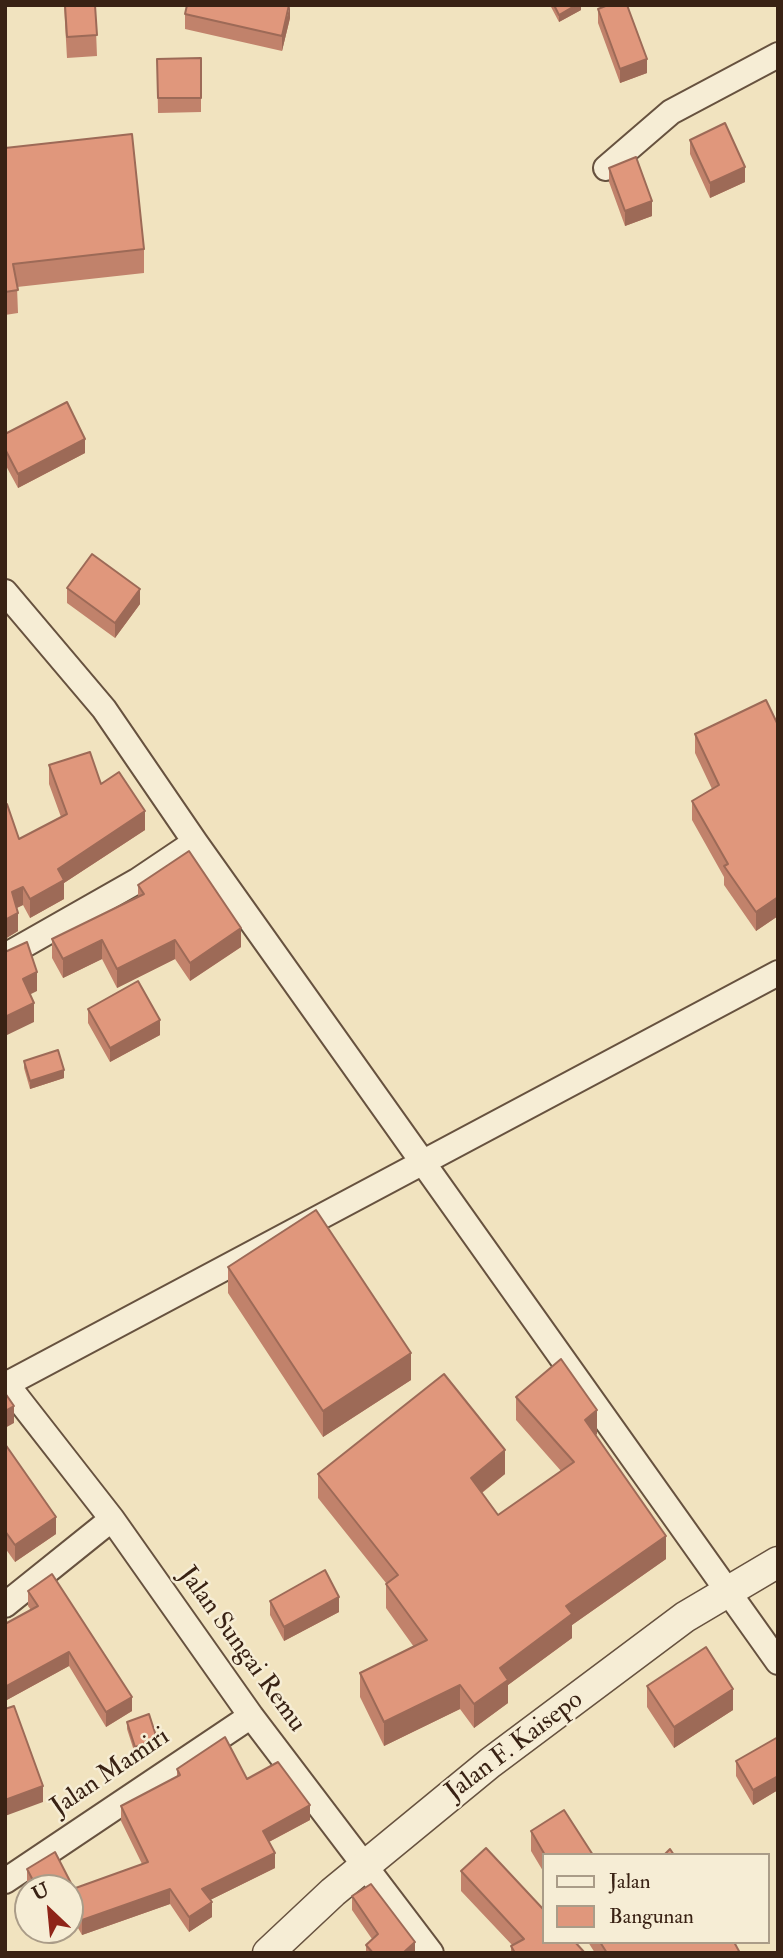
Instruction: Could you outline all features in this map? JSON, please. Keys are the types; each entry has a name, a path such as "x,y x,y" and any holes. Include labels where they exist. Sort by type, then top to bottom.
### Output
{"street":[{"path":"606,168 671,112 778,55"},
{"path":"5,592 104,709 195,842 778,1662"},
{"path":"5,956 137,881 195,842"},
{"path":"6,1383 778,973"},
{"name":"Jalan Sungai Remu","path":"6,1383 112,1519 251,1716 367,1865 431,1953"},
{"path":"5,1605 112,1519"},
{"name":"Jalan F. Kaisepo","path":"268,1953 333,1892 490,1763 685,1617 778,1562"},
{"name":"Jalan Mamiri","path":"5,1881 251,1716"}],"building":[{"path":"65,5 95,5 97,35 67,37"},
{"path":"187,5 289,5 282,36 185,14"},
{"path":"554,5 576,5 559,15"},
{"path":"608,5 627,5 647,59 620,69 598,9"},
{"path":"201,58 201,98 158,98 157,59"},
{"path":"725,123 745,167 710,183 690,140"},
{"path":"132,134 144,249 13,264 18,290 5,292 5,148"},
{"path":"636,157 652,201 625,211 609,168"},
{"path":"67,402 85,439 18,474 5,449 5,434"},
{"path":"92,554 140,589 115,623 67,588"},
{"path":"766,700 778,725 778,897 756,912 724,866 728,864 692,801 719,785 695,734"},
{"path":"90,752 101,784 119,772 145,811 58,869 64,880 30,899 23,887 12,892 18,913 5,920 5,804 19,839 67,814 49,765"},
{"path":"189,851 241,928 190,963 175,940 117,969 102,940 63,959 52,939 144,894 138,885"},
{"path":"27,942 37,972 23,979 34,1003 5,1017 5,952"},
{"path":"138,981 160,1020 110,1048 88,1009"},
{"path":"58,1050 64,1070 30,1081 24,1061"},
{"path":"316,1210 411,1353 323,1411 228,1267"},
{"path":"561,1359 597,1410 585,1420 666,1536 566,1606 572,1614 500,1668 508,1680 474,1704 460,1685 384,1722 360,1673 427,1640 386,1584 398,1575 318,1474 444,1374 505,1450 471,1478 498,1515 574,1462 516,1397"},
{"path":"5,1393 14,1406 5,1411"},
{"path":"5,1444 56,1517 15,1545 5,1531"},
{"path":"325,1570 339,1597 284,1627 270,1601"},
{"path":"52,1574 132,1697 106,1712 69,1652 5,1687 5,1624 38,1606 28,1591"},
{"path":"706,1647 733,1689 674,1727 647,1686"},
{"path":"14,1706 43,1786 5,1800 5,1709"},
{"path":"149,1714 157,1739 135,1747 127,1722"},
{"path":"225,1737 247,1779 278,1762 310,1805 263,1831 275,1853 202,1889 212,1902 189,1917 170,1889 84,1919 84,1885 148,1862 121,1806 180,1775 177,1769"},
{"path":"778,1737 778,1776 753,1790 736,1761"},
{"path":"564,1810 592,1853 544,1853 531,1831"},
{"path":"486,1848 542,1908 542,1944 577,1944 585,1953 515,1953 511,1946 524,1939 461,1871"},
{"path":"55,1852 66,1874 30,1874 27,1869"},
{"path":"371,1884 415,1942 403,1953 373,1953 366,1945 378,1934 352,1896"},
{"path":"601,1944 735,1944 740,1953 607,1953"}]}
